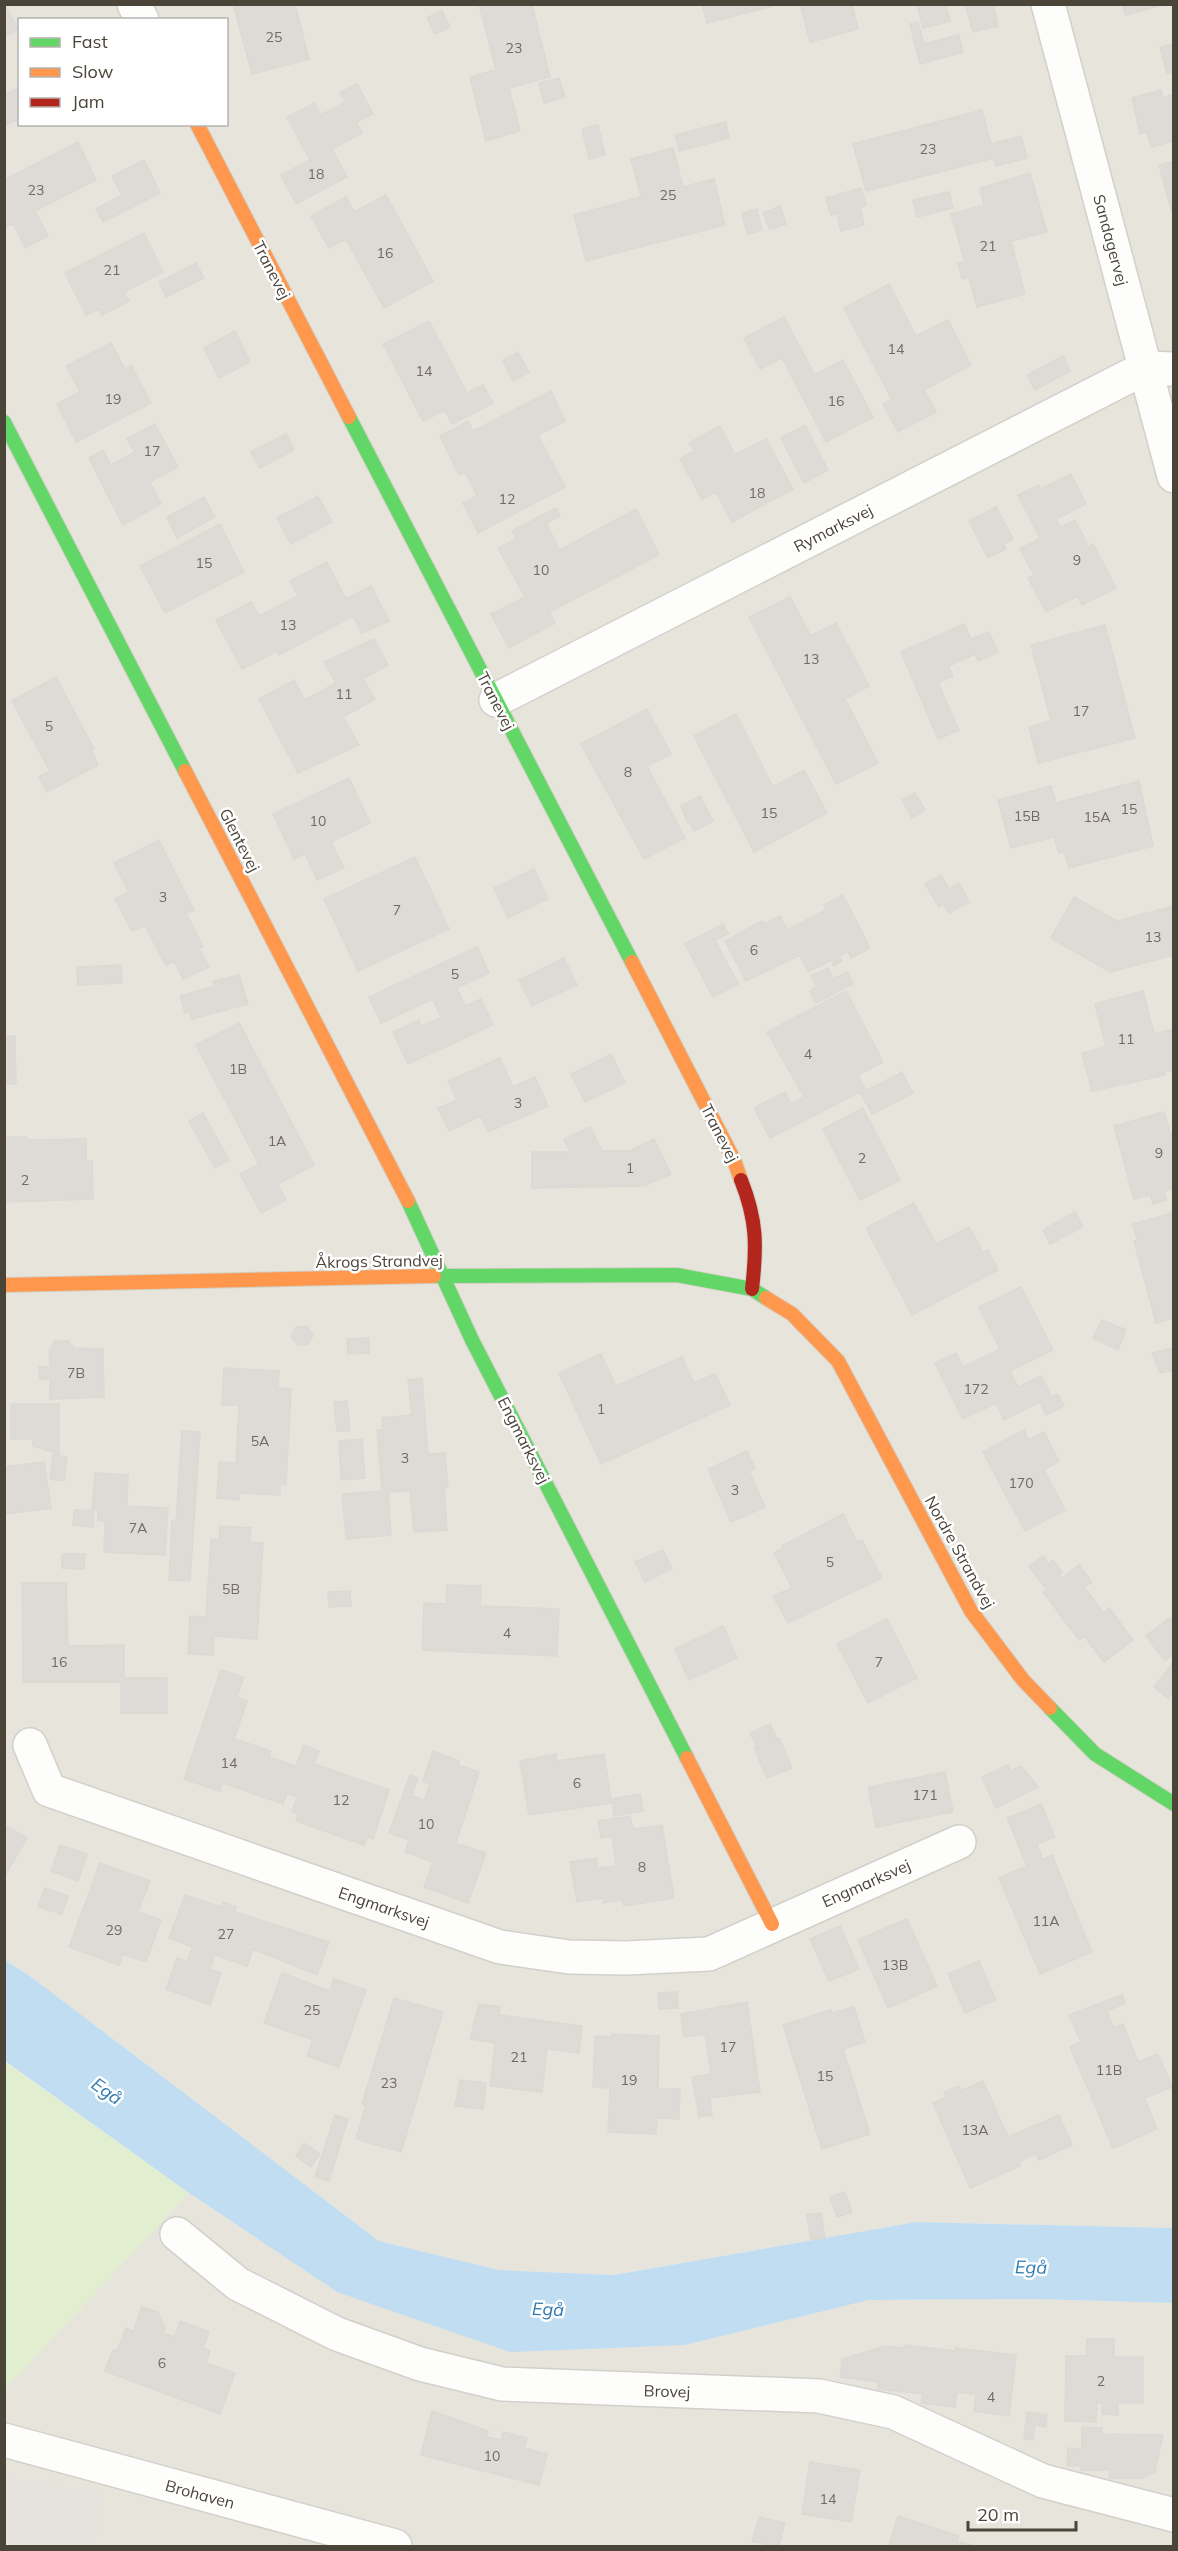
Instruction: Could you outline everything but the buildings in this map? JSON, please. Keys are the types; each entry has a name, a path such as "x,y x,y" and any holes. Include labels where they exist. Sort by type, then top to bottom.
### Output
{"street":[{"path":"134,4 141,18"},
{"name":"Sandagervej","path":"1048,4 1159,368 1173,476"},
{"name":"Tranevej","path":"198,126 734,1160 753,1210 757,1246 752,1289"},
{"name":"Rymarksvej","path":"496,700 1159,368"},
{"name":"Glentevej","path":"4,422 415,1214 441,1276"},
{"name":"Åkrogs Strandvej","path":"4,1285 441,1276 677,1275 752,1289"},
{"name":"Engmarksvej","path":"441,1276 772,1924"},
{"name":"Nordre Strandvej","path":"752,1289 792,1314 838,1361 971,1611 1023,1680 1095,1754 1173,1804"},
{"name":"Engmarksvej","path":"30,1745 49,1790 500,1947 568,1957 626,1958 709,1954 959,1842"},
{"name":"Brovej","path":"177,2234 238,2284 338,2334 420,2364 502,2384 819,2396 893,2412 1043,2481 1173,2515"},
{"name":"Brohaven","path":"4,2440 395,2547"}],"shaded area":[{"path":"4,5 1173,5 1173,2228 916,2222 614,2275 499,2270 379,2241 34,1979 5,1960"},
{"path":"189,2193 337,2292 685,2345 869,2300 1033,2299 1173,2303 1173,2546 5,2546 4,2389"},
{"path":"5,2477 104,2493 96,2546 5,2546"}],"green space":[{"path":"4,2061 189,2193 5,2389"}],"water":[{"name":"Egå","path":"5,1960 34,1979 379,2241 499,2270 614,2275 916,2222 1173,2228 1173,2303 1033,2299 869,2300 685,2345 510,2352 337,2292 189,2193 5,2061"}],"traffic: fast":[{"path":"349,417 632,962"},
{"path":"4,422 185,771"},
{"path":"408,1201 472,1340 687,1758"},
{"path":"434,1276 677,1275 752,1289 766,1298"},
{"path":"1050,1708 1095,1754 1174,1804"}],"traffic: slow":[{"path":"198,126 349,417"},
{"path":"185,771 408,1201"},
{"path":"632,962 734,1160 741,1180"},
{"path":"4,1285 434,1276"},
{"path":"766,1298 792,1314 838,1361 971,1611 1023,1680 1050,1708"},
{"path":"687,1758 772,1924"}],"traffic: jam":[{"path":"741,1180 753,1221 755,1259 752,1289"}]}
